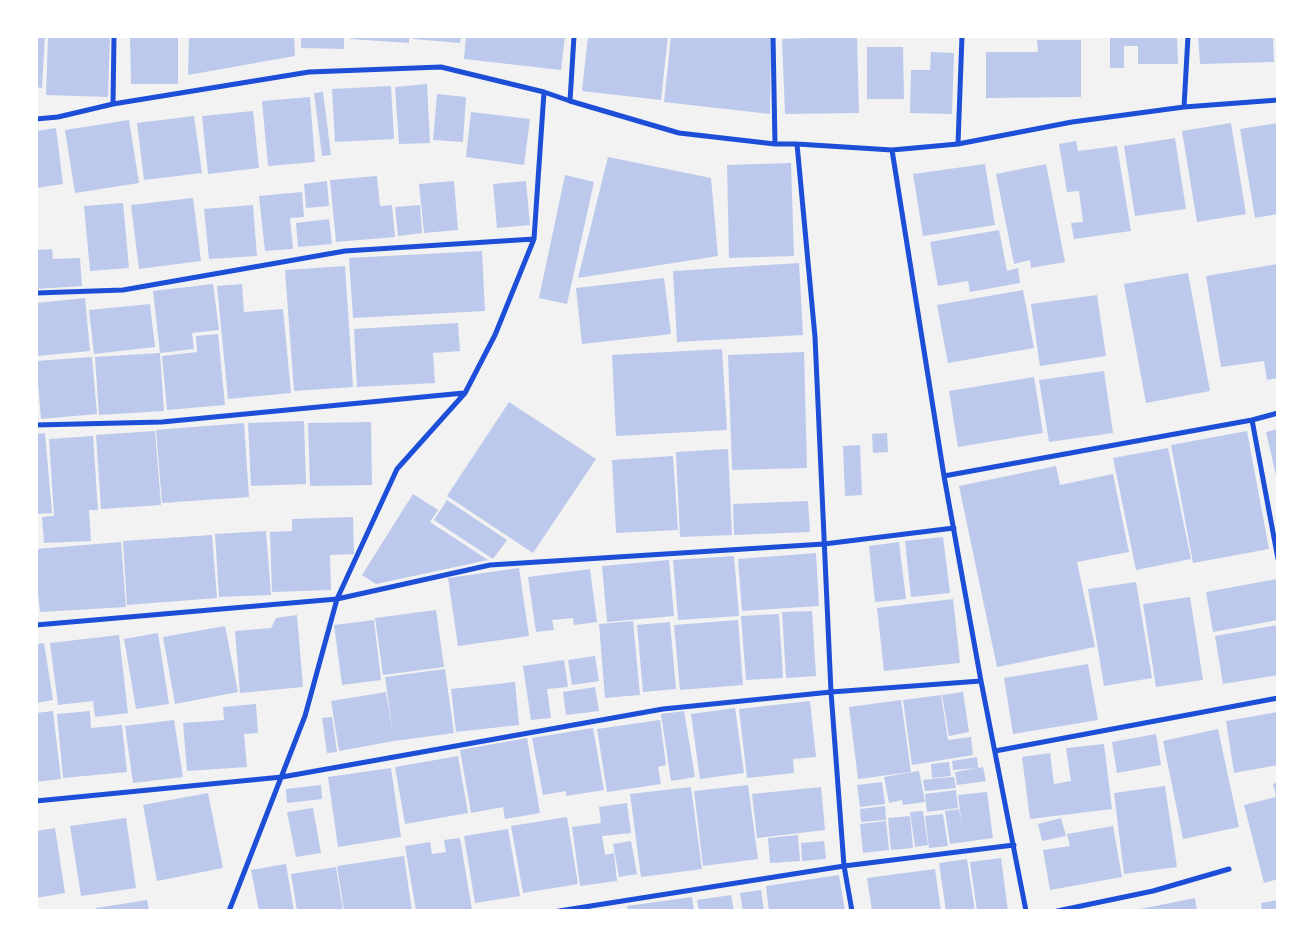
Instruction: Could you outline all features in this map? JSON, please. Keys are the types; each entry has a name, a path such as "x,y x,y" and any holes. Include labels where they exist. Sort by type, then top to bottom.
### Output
{"street":[{"path":"113,104 114,36"},
{"path":"570,102 574,36"},
{"path":"773,36 775,144"},
{"path":"958,144 962,36"},
{"path":"1184,107 1188,36"},
{"path":"36,119 58,117 113,104 309,72 441,67 544,92 570,102 679,133 775,144 892,150 958,144 1072,122 1184,107 1278,100"},
{"path":"229,911 305,716 337,599 397,469 465,393 495,335 534,238 544,92"},
{"path":"797,144 815,337 831,692 844,866 852,911"},
{"path":"892,150 944,476 981,681 1026,911"},
{"path":"36,293 123,290 345,251 534,238"},
{"path":"36,424 162,422 465,393"},
{"path":"944,476 1252,420 1278,413"},
{"path":"1252,420 1278,559"},
{"path":"36,625 337,599 490,565 824,544 954,528"},
{"path":"36,801 282,777 664,709 831,692 981,681"},
{"path":"995,751 1278,698"},
{"path":"559,911 844,866 1014,845"},
{"path":"1058,911 1153,891 1229,869"}],"building":[{"path":"36,36 45,36 42,88 36,87"},
{"path":"48,36 110,36 108,97 46,95"},
{"path":"130,36 178,36 178,84 131,84"},
{"path":"189,36 294,36 295,56 188,75"},
{"path":"301,36 344,36 344,49 301,48"},
{"path":"350,36 409,36 409,43 350,39"},
{"path":"413,36 461,36 460,43 413,39"},
{"path":"466,36 565,36 561,70 464,59"},
{"path":"588,36 668,36 661,100 582,91"},
{"path":"671,36 771,36 770,114 664,102"},
{"path":"857,36 859,113 785,114 782,39"},
{"path":"1110,36 1177,36 1178,64 1138,64 1138,46 1124,46 1124,68 1110,68"},
{"path":"1198,36 1273,36 1274,62 1200,64"},
{"path":"1037,40 1081,40 1081,97 986,98 986,52 1038,52"},
{"path":"867,47 903,47 904,99 867,99"},
{"path":"931,52 954,53 952,114 910,113 911,70 930,70"},
{"path":"427,84 430,143 399,144 395,87"},
{"path":"391,86 394,139 335,142 332,89"},
{"path":"323,92 331,155 322,156 314,93"},
{"path":"437,94 466,97 463,142 433,140"},
{"path":"310,97 315,162 268,166 262,101"},
{"path":"253,111 259,168 208,174 202,116"},
{"path":"471,112 530,119 524,165 466,157"},
{"path":"194,116 202,173 144,180 137,123"},
{"path":"129,120 139,183 75,193 65,130"},
{"path":"1231,123 1246,214 1197,222 1182,131"},
{"path":"1278,123 1278,214 1255,218 1240,129"},
{"path":"56,128 63,184 36,188 36,131"},
{"path":"1175,138 1186,209 1135,216 1124,146"},
{"path":"1076,141 1078,151 1117,146 1131,231 1074,239 1071,223 1083,222 1079,191 1067,192 1059,144"},
{"path":"608,157 711,178 718,256 578,278"},
{"path":"791,163 794,256 729,258 727,165"},
{"path":"985,164 995,225 923,236 913,174"},
{"path":"1046,164 1065,262 1031,268 1030,260 1014,264 996,174"},
{"path":"565,175 594,182 567,304 539,298"},
{"path":"377,176 380,206 392,205 395,237 336,242 330,180"},
{"path":"327,181 329,206 306,208 304,184"},
{"path":"454,181 458,230 424,233 419,184"},
{"path":"526,181 530,225 497,228 493,184"},
{"path":"302,192 304,217 290,218 293,249 265,251 259,196"},
{"path":"193,198 201,261 139,269 131,205"},
{"path":"123,203 129,268 90,271 84,206"},
{"path":"253,205 257,256 209,259 204,209"},
{"path":"420,205 422,233 398,236 395,207"},
{"path":"329,219 332,244 298,247 296,223"},
{"path":"999,230 1007,271 1018,268 1020,283 970,292 968,281 938,286 930,242"},
{"path":"52,249 53,259 80,258 82,286 36,289 36,250"},
{"path":"482,251 485,311 353,318 349,258"},
{"path":"799,263 803,335 677,342 673,271"},
{"path":"1278,264 1278,378 1267,380 1264,361 1221,367 1206,276"},
{"path":"345,266 353,387 294,391 285,270"},
{"path":"1188,273 1210,391 1146,403 1124,284"},
{"path":"664,278 671,334 582,344 576,288"},
{"path":"213,284 219,330 192,333 194,349 160,353 153,291"},
{"path":"242,284 244,312 283,309 291,393 228,399 217,286"},
{"path":"1023,290 1034,348 948,363 937,305"},
{"path":"1097,295 1106,356 1040,366 1031,304"},
{"path":"85,298 90,351 37,356 36,303"},
{"path":"150,304 155,347 94,354 89,310"},
{"path":"458,323 460,351 433,353 435,383 357,387 354,329"},
{"path":"218,334 225,405 167,410 162,356 197,352 196,336"},
{"path":"722,349 727,430 616,436 612,355"},
{"path":"804,352 807,468 732,470 728,355"},
{"path":"160,353 164,411 99,415 95,357"},
{"path":"92,357 97,414 41,419 36,361"},
{"path":"1104,371 1113,433 1049,442 1039,380"},
{"path":"1034,377 1043,433 958,447 949,391"},
{"path":"509,402 596,459 533,553 447,496"},
{"path":"304,421 306,484 251,486 248,423"},
{"path":"371,422 372,485 310,486 308,423"},
{"path":"244,423 249,497 162,503 156,430"},
{"path":"1278,429 1278,480 1277,480 1266,432"},
{"path":"155,431 161,505 101,509 96,435"},
{"path":"1247,431 1269,549 1193,563 1171,445"},
{"path":"45,433 52,513 36,514 36,434"},
{"path":"887,433 888,452 873,453 872,434"},
{"path":"93,436 98,510 89,510 91,541 44,543 42,517 54,516 49,439"},
{"path":"860,445 862,495 845,496 843,446"},
{"path":"1168,448 1191,559 1136,570 1113,458"},
{"path":"728,449 732,535 680,537 676,452"},
{"path":"673,456 678,530 616,533 612,460"},
{"path":"1056,466 1060,485 1113,474 1129,552 1077,562 1095,647 997,667 959,486"},
{"path":"413,494 438,510 430,522 488,560 376,584 362,575"},
{"path":"447,500 507,540 493,559 434,520"},
{"path":"808,501 810,532 734,535 733,504"},
{"path":"353,517 354,554 330,555 331,590 272,592 270,532 292,531 292,519"},
{"path":"266,531 271,595 219,597 215,534"},
{"path":"212,535 217,598 127,605 123,541"},
{"path":"943,537 950,593 911,597 905,541"},
{"path":"121,542 126,607 40,612 36,575 36,549"},
{"path":"899,542 906,599 875,602 869,546"},
{"path":"816,553 819,606 742,611 738,559"},
{"path":"734,556 739,616 678,620 673,560"},
{"path":"669,560 674,616 607,622 602,566"},
{"path":"519,568 529,636 458,646 448,578"},
{"path":"590,569 597,622 574,625 573,618 552,620 554,630 536,632 528,577"},
{"path":"1277,579 1278,620 1213,632 1206,592"},
{"path":"1136,582 1152,678 1104,686 1088,589"},
{"path":"1190,597 1203,680 1156,687 1143,604"},
{"path":"953,599 960,663 884,671 877,608"},
{"path":"436,610 444,667 383,675 375,618"},
{"path":"812,611 816,676 786,678 782,612"},
{"path":"779,614 783,678 746,680 741,616"},
{"path":"297,615 303,687 240,693 235,631 271,628 276,618"},
{"path":"374,620 381,680 342,685 334,625"},
{"path":"738,620 743,685 680,690 674,625"},
{"path":"633,621 640,695 605,698 599,624"},
{"path":"670,622 676,689 643,692 637,625"},
{"path":"1278,625 1278,675 1223,684 1215,636"},
{"path":"225,626 238,692 175,704 163,637"},
{"path":"158,633 169,704 136,709 124,639"},
{"path":"119,635 128,713 95,717 93,701 58,705 50,643"},
{"path":"44,643 53,700 36,703 36,644"},
{"path":"595,656 599,681 572,685 568,660"},
{"path":"564,660 568,687 547,689 551,718 531,720 523,666"},
{"path":"1088,664 1098,720 1013,734 1004,678"},
{"path":"445,669 454,733 339,751 331,701 386,692 393,733 385,677"},
{"path":"515,682 519,725 456,732 451,689"},
{"path":"595,687 599,711 566,715 563,692"},
{"path":"963,692 969,732 949,736 942,695"},
{"path":"941,695 948,740 971,737 973,755 912,765 903,700"},
{"path":"901,700 911,772 858,779 849,707"},
{"path":"810,701 816,757 793,759 794,773 747,778 739,709"},
{"path":"256,704 258,733 244,734 247,767 187,771 183,723 224,720 223,707"},
{"path":"735,708 744,773 700,779 691,714"},
{"path":"53,711 61,779 36,782 36,713"},
{"path":"90,711 91,728 122,725 127,772 63,778 57,714"},
{"path":"684,711 695,777 671,781 661,714"},
{"path":"1278,712 1278,765 1234,773 1226,721"},
{"path":"332,717 337,752 327,753 322,718"},
{"path":"174,720 183,777 133,783 125,726"},
{"path":"660,720 666,765 658,767 661,784 607,792 597,729"},
{"path":"593,728 604,790 566,796 566,791 543,795 532,738"},
{"path":"1218,729 1239,827 1183,839 1163,741"},
{"path":"1156,734 1161,765 1117,773 1112,742"},
{"path":"527,738 540,813 505,819 503,807 471,813 460,750"},
{"path":"1104,744 1112,809 1030,819 1022,757 1050,753 1054,784 1071,781 1066,748"},
{"path":"458,756 468,813 405,824 395,767"},
{"path":"977,757 978,768 953,770 952,761"},
{"path":"949,762 951,776 932,778 931,764"},
{"path":"983,767 986,781 957,785 955,772"},
{"path":"391,768 401,837 338,847 328,777"},
{"path":"919,771 925,802 903,805 902,800 889,803 884,777"},
{"path":"954,777 956,788 925,791 923,780"},
{"path":"882,782 885,804 860,807 857,785"},
{"path":"1278,782 1278,879 1264,883 1244,805 1276,797 1273,784"},
{"path":"321,785 322,799 287,803 286,789"},
{"path":"748,785 758,859 703,866 694,791"},
{"path":"1165,786 1177,867 1124,874 1114,793"},
{"path":"691,787 702,869 641,877 630,794"},
{"path":"821,787 825,830 757,838 752,794"},
{"path":"956,790 958,808 927,812 925,794"},
{"path":"987,792 993,838 950,844 945,811 959,809 962,826 958,795"},
{"path":"208,793 223,868 157,881 143,805"},
{"path":"627,803 631,833 602,836 605,855 614,853 617,881 580,886 572,827 601,823 599,807"},
{"path":"885,806 886,820 861,822 860,809"},
{"path":"313,808 321,853 296,857 287,812"},
{"path":"923,811 928,845 915,847 910,812"},
{"path":"943,814 948,846 929,848 925,816"},
{"path":"910,816 913,848 891,850 888,818"},
{"path":"567,817 578,884 523,893 511,826"},
{"path":"126,818 136,888 81,896 70,826"},
{"path":"1061,818 1066,836 1042,841 1038,824"},
{"path":"886,821 889,850 863,853 860,824"},
{"path":"1113,826 1122,877 1050,890 1043,850 1070,846 1067,834"},
{"path":"55,828 65,893 36,898 36,831"},
{"path":"508,829 520,896 475,903 464,836"},
{"path":"798,835 800,861 770,863 768,838"},
{"path":"460,838 472,910 416,911 405,846 430,842 432,854 446,852 444,840"},
{"path":"631,841 637,874 619,877 613,844"},
{"path":"824,841 826,859 802,861 801,843"},
{"path":"404,856 412,911 344,911 337,866"},
{"path":"1001,858 1008,911 977,911 970,862"},
{"path":"967,859 975,911 946,911 939,863"},
{"path":"286,864 294,911 259,911 251,870"},
{"path":"336,867 343,911 297,911 291,874"},
{"path":"935,869 941,911 872,911 867,878"},
{"path":"839,875 845,911 769,911 766,886"},
{"path":"761,890 764,911 743,911 740,893"},
{"path":"731,895 734,911 699,911 697,900"},
{"path":"692,897 694,911 628,911 627,906"},
{"path":"1195,898 1197,911 1140,911 1140,909"},
{"path":"147,900 149,911 96,911 96,908"},
{"path":"1278,900 1278,911 1262,911 1261,903"}]}
